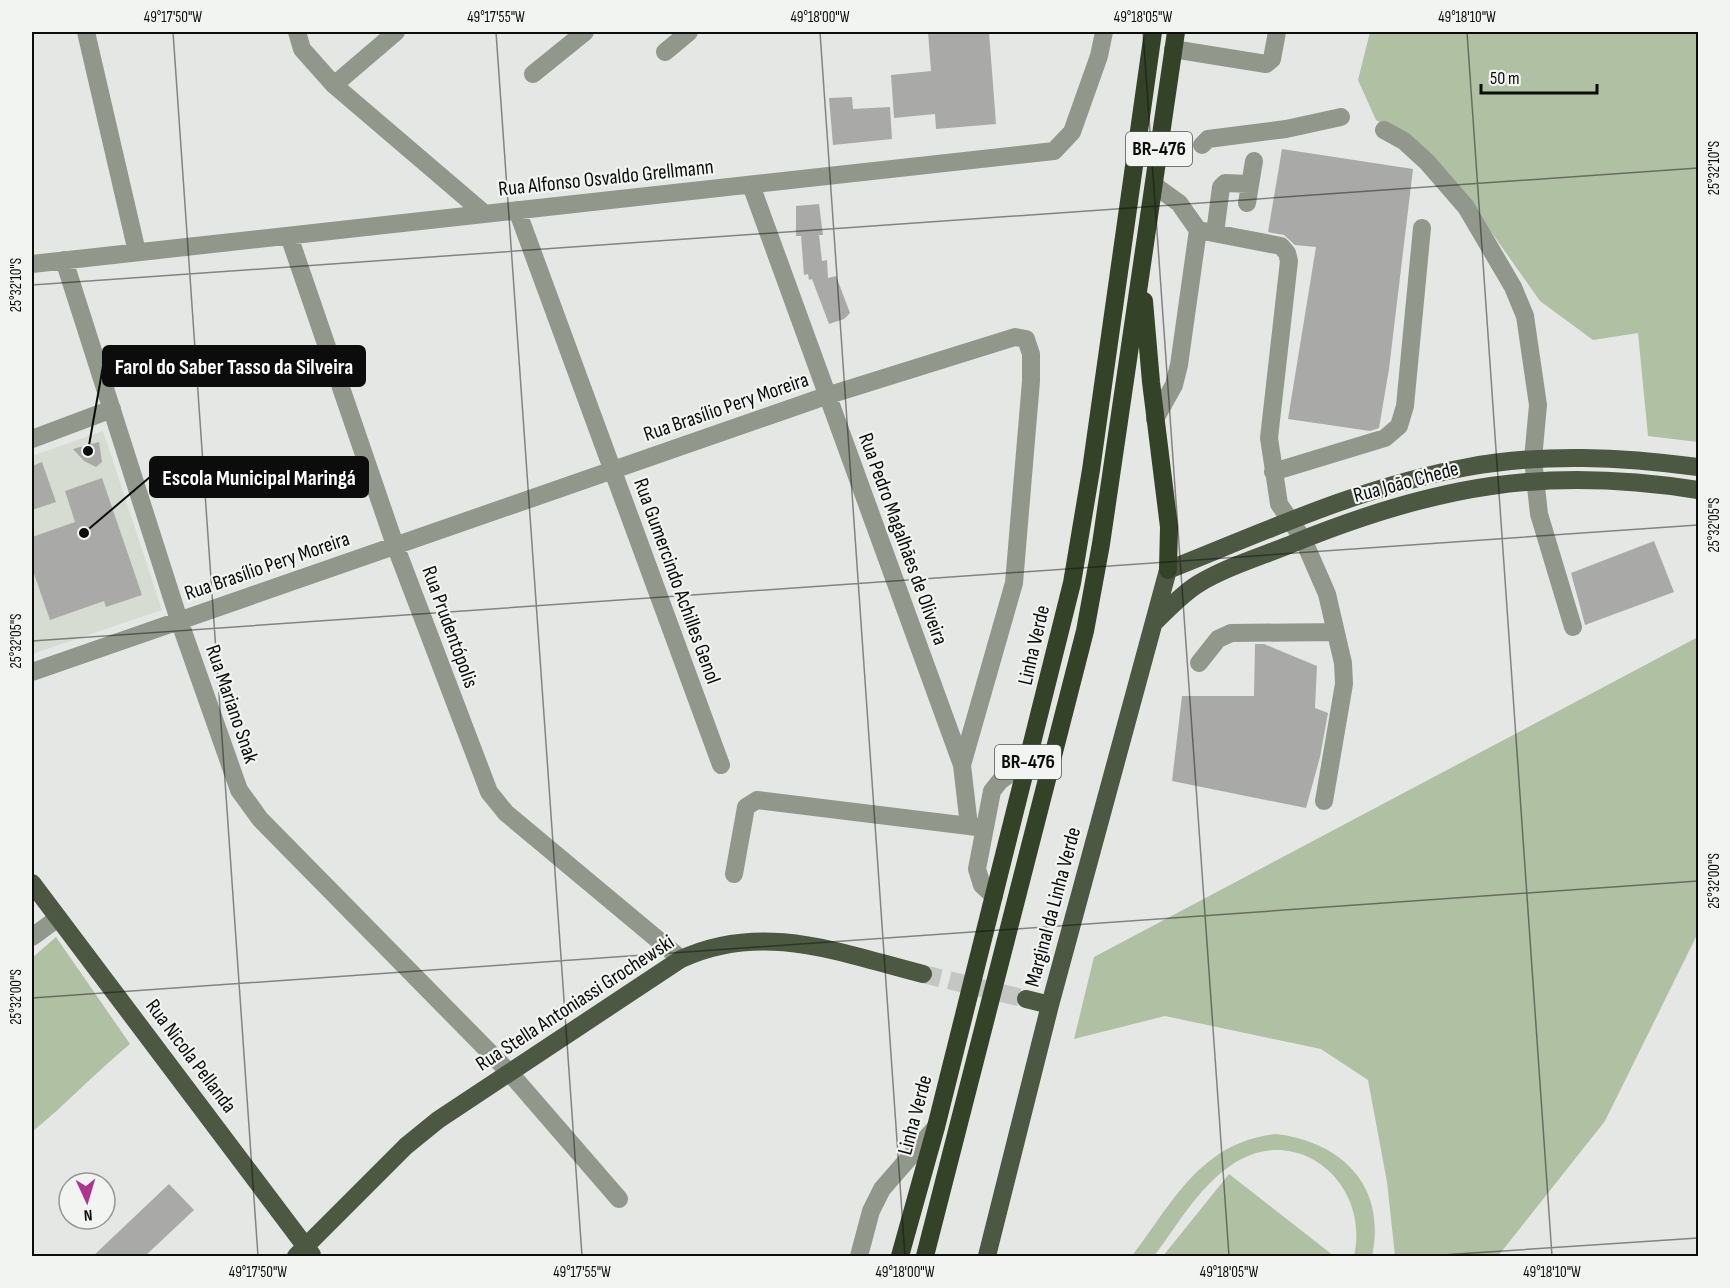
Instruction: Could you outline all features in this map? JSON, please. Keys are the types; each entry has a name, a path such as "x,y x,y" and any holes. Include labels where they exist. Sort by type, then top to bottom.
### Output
{"highway":[{"name":"Linha Verde","path":"900,1257 936,1127 1029,760 1083,525 1153,32"},
{"name":"BR-476","path":"925,1257 1085,631 1101,544 1175,40"},
{"path":"1142,266 1155,419 1169,527 1167,570"}],"main road":[{"name":"Rua João Chede","path":"1167,570 1367,492 1434,474 1533,459 1607,458 1698,467"},
{"name":"Rua João Chede","path":"1152,624 1182,596 1204,581 1303,539 1410,501 1471,487 1534,480 1619,481 1698,490"},
{"name":"Marginal da Linha Verde","path":"987,1257 1050,1005 1167,570"},
{"name":"Rua Nicola Pellanda","path":"32,883 305,1253"},
{"name":"Rua Stella Antoniassi Grochewski","path":"305,1253 406,1146 438,1120 681,959 705,948 755,940 789,941 923,974"},
{"path":"1026,999 1050,1005"}],"street":[{"path":"86,32 137,252"},
{"path":"297,32 302,49 334,85 485,214"},
{"path":"334,85 396,32"},
{"path":"532,74 585,32"},
{"path":"665,52 689,32"},
{"name":"Rua Alfonso Osvaldo Grellmann","path":"32,264 1054,151 1072,132 1099,56 1104,32"},
{"path":"1175,40 1266,64 1272,59 1277,32"},
{"path":"1202,145 1208,140 1286,129 1341,117"},
{"path":"1384,130 1404,141 1427,162 1466,207 1513,287 1525,316 1537,395 1533,459 1539,514 1573,627"},
{"path":"1247,203 1254,161"},
{"path":"1155,419 1174,386 1206,232 1221,187 1225,183 1250,184"},
{"name":"Rua Pedro Magalhães de Oliveira","path":"751,184 826,396 962,765 976,827 978,877 994,896"},
{"path":"1154,185 1179,203 1206,232 1281,246 1287,253 1289,261 1269,438 1279,504 1303,539 1327,594 1343,663 1344,684 1324,801"},
{"name":"Rua Gumercindo Achilles Genol","path":"517,210 721,765"},
{"path":"1273,472 1385,438 1400,426 1405,405 1422,228"},
{"name":"Rua Prudentópolis","path":"289,236 395,545 489,792 506,813 681,959"},
{"name":"Rua Mariano Snak","path":"64,260 180,620 239,790 260,819 509,1072 619,1199"},
{"name":"Rua Brasílio Pery Moreira","path":"32,672 826,396 1015,336 1026,339 1031,354 1031,381 1014,583 962,765"},
{"path":"32,439 112,409"},
{"path":"1198,663 1218,639 1231,633 1336,632"},
{"path":"734,874 746,807 757,800 976,827 992,791 1000,781 1029,760"},
{"path":"32,937 57,918"},
{"path":"859,1257 872,1211 882,1189 936,1127"}],"shaded area":[{"path":"103,431 162,610 32,654 32,456"}],"green space":[{"path":"1370,32 1698,32 1698,442 1648,436 1638,333 1593,340 1540,301 1458,185 1421,145 1376,120 1358,80"},
{"path":"1698,637 1698,933 1605,1121 1498,1256 1395,1256 1387,1182 1368,1080 1321,1049 1165,1016 1074,1039 1094,957"},
{"path":"56,937 130,1044 32,1132 32,958"},
{"path":"1276,1134 1300,1139 1321,1147 1339,1158 1354,1172 1366,1189 1373,1209 1375,1231 1372,1256 1354,1256 1356,1229 1351,1204 1339,1182 1322,1166 1302,1154 1279,1150 1254,1154 1230,1166 1198,1196 1154,1256 1132,1256 1176,1196 1208,1162 1250,1139"},
{"path":"1229,1174 1334,1256 1163,1256"}],"building":[{"path":"928,32 989,32 996,124 936,129 935,114 894,118 891,75 931,71"},
{"path":"852,97 853,109 890,107 892,139 833,145 829,98"},
{"path":"1282,149 1413,169 1389,369 1379,428 1370,431 1288,419 1316,247 1295,245 1284,235 1268,232"},
{"path":"819,204 823,235 819,235 822,261 827,260 828,278 836,276 850,313 844,319 829,324 812,279 809,280 808,274 804,275 801,236 796,236 796,206"},
{"path":"99,442 102,462 96,467 84,461 73,449"},
{"path":"42,462 56,502 32,510 32,466"},
{"path":"102,478 142,595 106,607 104,601 50,620 32,568 32,537 75,522 65,491"},
{"path":"1654,541 1674,592 1585,625 1571,573"},
{"path":"1255,644 1264,644 1317,666 1315,708 1328,713 1320,757 1306,808 1172,781 1182,696 1254,696"},
{"path":"169,1184 194,1210 144,1257 92,1257"}],"tunnel":[{"path":"923,974 1026,999"}],"place":[{"name":"Farol do Saber Tasso da Silveira","path":"88,451"},
{"name":"Escola Municipal Maringá","path":"84,533"}]}
